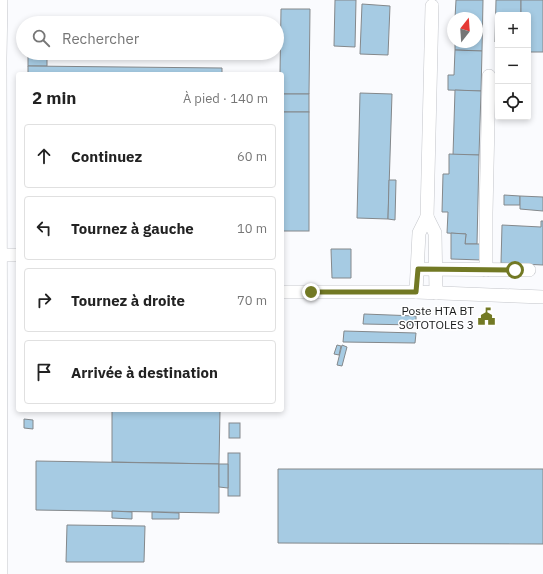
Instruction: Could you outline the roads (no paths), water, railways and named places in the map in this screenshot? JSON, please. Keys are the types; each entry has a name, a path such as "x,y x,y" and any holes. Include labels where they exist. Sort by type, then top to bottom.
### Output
{"street":[{"path":"1,0 1,574"},
{"path":"416,292 419,233 427,217 432,6"},
{"path":"486,270 489,76"},
{"path":"427,217 435,233 436,293"},
{"path":"0,255 16,255"},
{"path":"418,269 529,270"},
{"path":"284,292 416,292 543,297"}],"place":[{"name":"Poste HTA BT SOTOTOLES 3","path":"487,317"}]}
